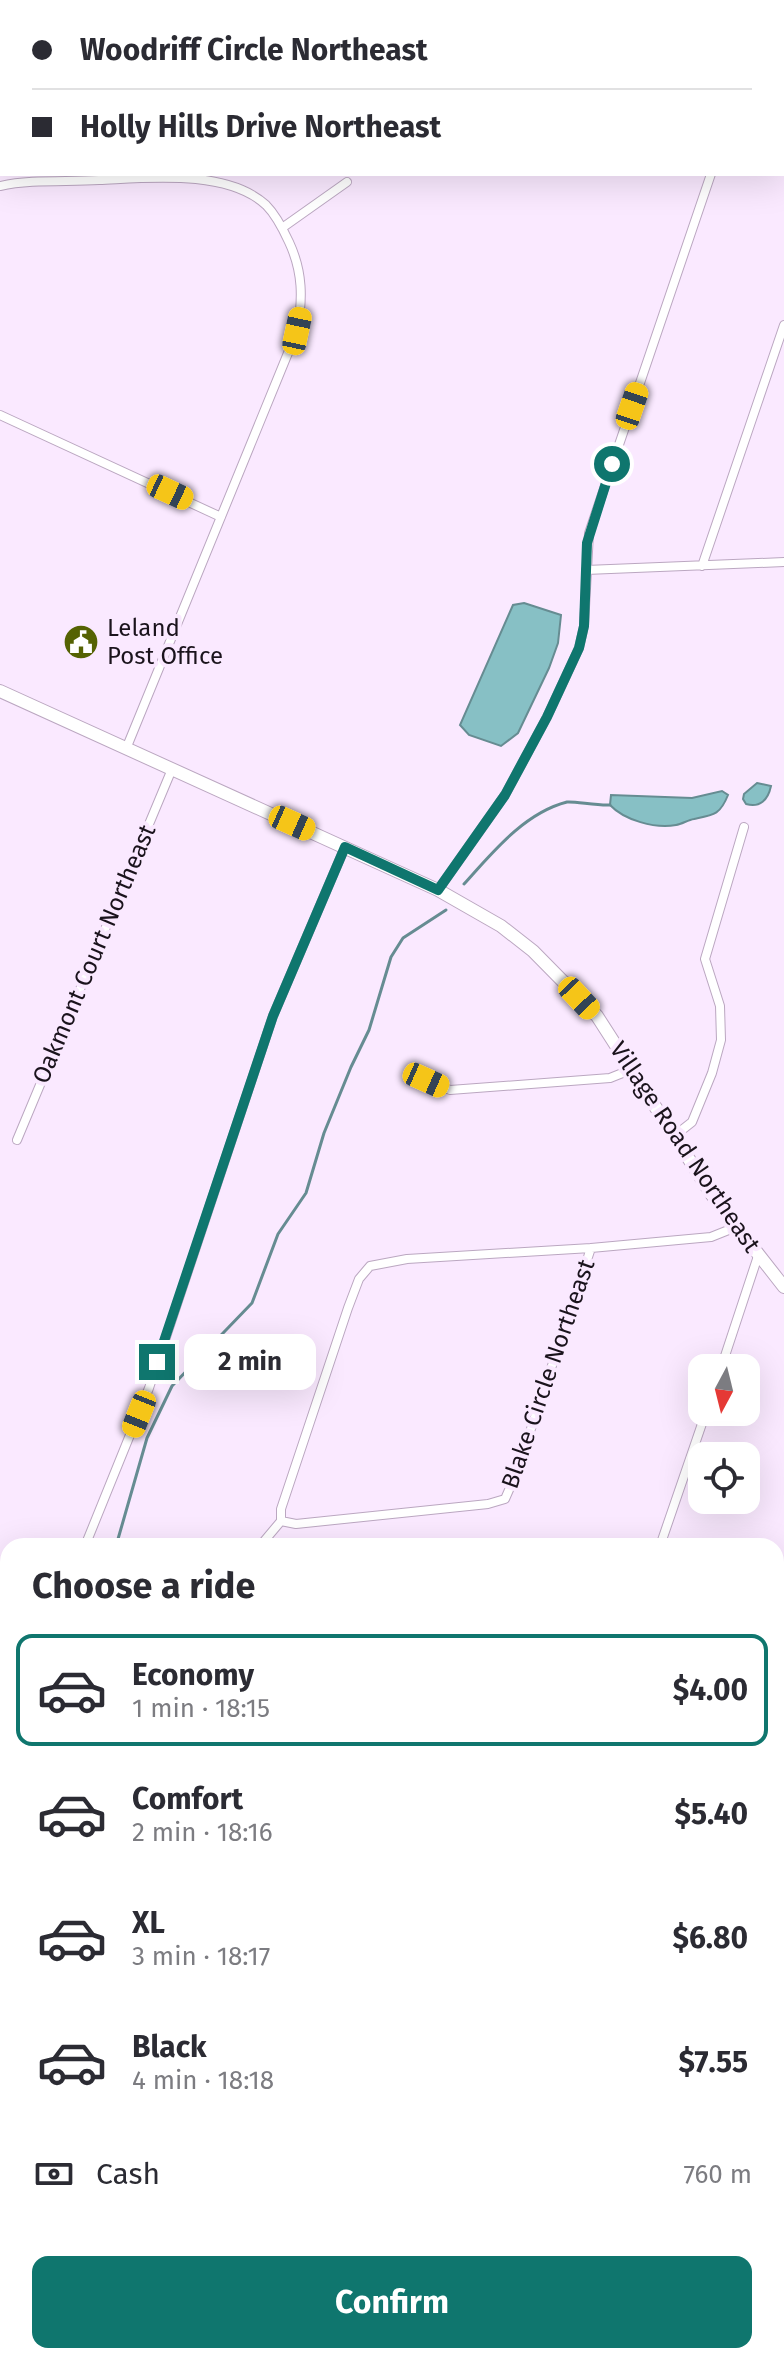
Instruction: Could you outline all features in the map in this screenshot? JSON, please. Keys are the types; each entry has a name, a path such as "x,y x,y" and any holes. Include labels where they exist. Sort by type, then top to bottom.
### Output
{"main road":[{"name":"Village Road Northeast","path":"0,691 438,890 501,926 533,951 597,1016 673,1137 736,1227 784,1287"}],"street":[{"path":"438,890 498,806 559,692 582,637 589,533 710,176"},
{"path":"0,186 188,178 244,191 265,204 282,228 300,271 302,305 297,331 126,749"},
{"path":"282,228 347,182"},
{"path":"702,566 784,325"},
{"path":"0,415 221,517"},
{"path":"586,570 784,562"},
{"name":"Oakmont Court Northeast","path":"17,1140 172,769"},
{"path":"673,1137 692,1122 712,1073 721,1040 720,1006 705,959 744,827"},
{"path":"88,1538 149,1388 273,1016 345,847"},
{"path":"426,1080 450,1090 610,1078 630,1070"},
{"name":"Blake Circle Northeast","path":"591,1248 505,1499 488,1504 296,1524 281,1521 281,1509 353,1293 370,1266 407,1259 711,1237 736,1227"},
{"path":"726,1354 758,1256"},
{"path":"663,1538 701,1426"},
{"path":"267,1538 281,1521"}],"shaded area":[{"path":"524,603 561,615 558,643 518,733 501,746 469,735 460,725 513,605"},
{"path":"757,783 771,786 768,795 759,804 746,804 744,794"},
{"path":"722,791 728,795 716,813 676,825 659,826 640,822 610,805 611,795 692,798"}],"waterway":[{"path":"464,884 510,836 551,807 567,802 610,805"},
{"path":"118,1538 147,1438 172,1386 252,1303 278,1234 306,1193 324,1133 369,1030 391,957 403,938 446,910"}],"place":[{"name":"Leland Post Office","path":"81,642"}],"route":[{"path":"157,1362 273,1016 345,847 438,890 492,815 547,717 579,648 584,626 587,543 612,464"}]}
